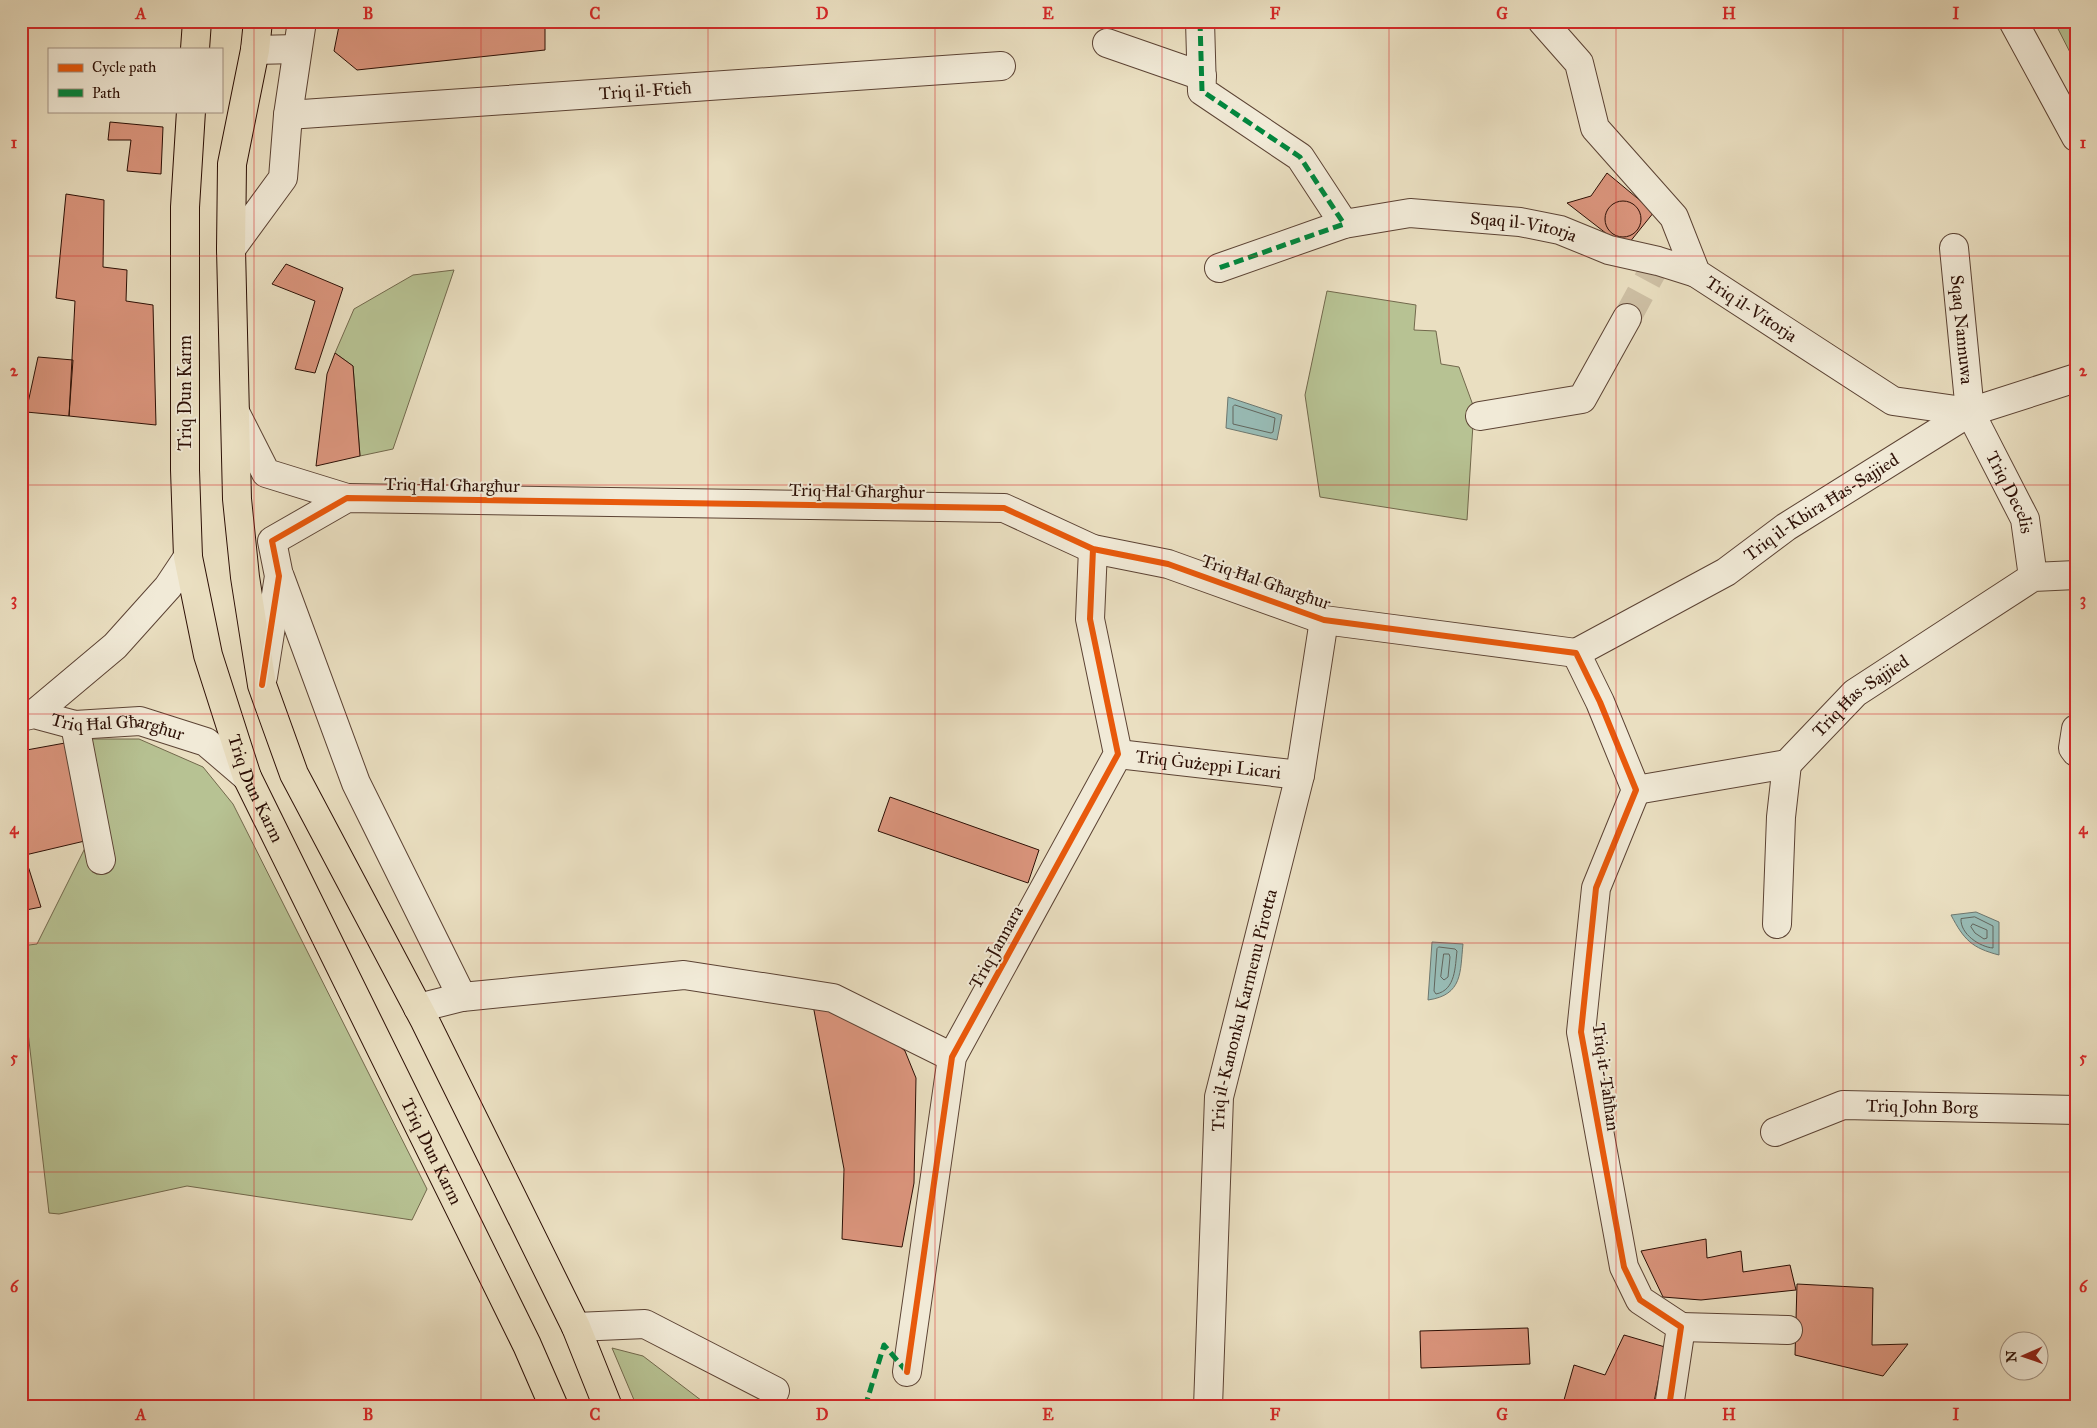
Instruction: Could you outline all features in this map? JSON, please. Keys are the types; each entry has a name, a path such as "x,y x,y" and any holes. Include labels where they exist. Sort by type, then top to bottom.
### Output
{"highway":[{"path":"195,48 197,21"},
{"path":"258,21 255,50 232,164 231,249 237,499 245,577 262,684 294,774 418,1008 576,1327 608,1407"},
{"name":"Triq Dun Karm","path":"191,112 185,208 185,470 188,556 208,654 247,777 527,1345 554,1407"}],"street":[{"path":"231,249 283,178 288,115 302,21"},
{"path":"1200,21 1202,92 1300,157 1344,224"},
{"name":"Triq il-Vitorja","path":"1542,21 1579,63 1595,128 1674,217 1696,273 1790,336 1893,401 1970,412"},
{"path":"2014,21 2076,137"},
{"path":"1107,43 1202,76"},
{"path":"255,50 297,49"},
{"name":"Triq il-Ftieħ","path":"288,115 1001,66"},
{"name":"Sqaq il-Vitorja","path":"1219,268 1344,224 1410,213 1520,222 1560,230 1609,250 1658,261 1696,273"},
{"name":"Sqaq Nannuwa","path":"1954,248 1970,412"},
{"path":"1480,416 1582,399 1627,318"},
{"name":"Triq il-Kbira Ħas-Sajjied","path":"1576,653 1726,572 1786,526 1970,412 2076,378"},
{"path":"235,412 266,473 347,498"},
{"name":"Triq Decelis","path":"1970,412 2025,519 2033,577"},
{"path":"347,498 272,542 279,576 356,783 462,997"},
{"name":"Triq Ħal Għargħur","path":"347,498 1004,508 1093,549 1168,564 1324,620 1576,653"},
{"path":"1093,549 1090,619 1118,754"},
{"name":"Triq Ħal Għargħur","path":"28,715 115,646 168,587 188,556"},
{"path":"2033,577 2076,575"},
{"path":"262,684 279,576"},
{"name":"Triq Ħas-Sajjied","path":"1787,764 1855,693 2033,577"},
{"name":"Triq il-Kanonku Karmenu Pirotta","path":"1208,1407 1218,1098 1300,775 1324,620"},
{"path":"1576,653 1600,702 1636,790 1787,764 1781,817 1777,924"},
{"name":"Triq Ħal Għargħur","path":"28,715 75,726 140,721 206,742 247,777"},
{"path":"75,726 100,860"},
{"path":"2076,729 2073,748 2076,752"},
{"name":"Triq Ġużeppi Licari","path":"1118,754 1300,775"},
{"name":"Triq Jannara","path":"907,1372 952,1057 1118,754"},
{"name":"Triq it-Taħħan","path":"1636,790 1596,888 1581,1032 1624,1267 1640,1300 1681,1327"},
{"path":"418,1008 462,997 684,976 833,998 952,1057"},
{"name":"Triq John Borg","path":"1775,1132 1843,1104 2076,1110"},
{"path":"576,1327 645,1324 775,1391"},
{"path":"1669,1407 1681,1327 1788,1330"}],"green space":[{"path":"2054,21 2076,21 2076,64"},
{"path":"454,270 393,449 360,456 353,366 335,353 354,309 413,275"},
{"path":"1327,291 1416,305 1414,330 1436,331 1441,364 1459,367 1474,408 1467,520 1320,497 1305,395"},
{"path":"88,739 139,739 203,767 233,804 427,1189 412,1220 187,1186 59,1214 49,1213 21,972 21,946 37,944 89,840"},
{"path":"612,1348 643,1356 710,1407 637,1407"}],"water":[{"path":"1228,397 1282,415 1277,440 1226,428"},
{"path":"1976,912 1999,922 1999,955 1975,946 1970,942 1960,931 1951,915"},
{"path":"1432,942 1463,944 1458,981 1448,993 1428,1000"}],"building":[{"path":"340,21 545,21 545,50 357,70 334,51"},
{"path":"110,122 163,127 161,174 127,171 131,140 108,140"},
{"path":"1607,173 1654,212 1625,248 1567,203 1591,196"},
{"path":"66,194 104,200 103,267 127,270 126,301 153,305 156,425 69,416 75,301 56,298"},
{"path":"1623,201 1636,206 1641,219 1636,232 1623,237 1610,232 1605,219 1610,206"},
{"path":"286,264 343,288 315,373 295,369 315,301 272,284"},
{"path":"335,353 353,366 360,456 316,466 327,374"},
{"path":"38,357 73,360 69,416 26,412"},
{"path":"65,743 89,840 21,856 21,751"},
{"path":"890,797 1039,850 1028,883 878,831"},
{"path":"28,866 41,907 21,911 21,868"},
{"path":"813,1005 874,1024 905,1051 916,1078 914,1183 902,1247 842,1239 844,1169"},
{"path":"1706,1239 1707,1258 1741,1251 1743,1272 1790,1265 1796,1290 1701,1300 1663,1297 1641,1251"},
{"path":"1797,1284 1873,1288 1872,1345 1908,1344 1883,1376 1795,1355"},
{"path":"1528,1328 1530,1364 1421,1368 1420,1331"},
{"path":"1624,1335 1665,1347 1653,1407 1562,1407 1574,1365 1605,1375"}],"tunnel":[{"path":"1627,318 1658,261"}],"marked path":[{"path":"1200,21 1202,91 1300,157 1344,224 1219,268"},
{"path":"865,1407 884,1345 907,1372"}],"cycle path":[{"path":"262,685 279,576 272,541 347,498 1004,508 1093,549 1168,564 1324,620 1576,653 1600,702 1636,790 1596,888 1581,1032 1624,1267 1640,1300 1681,1327 1669,1407"},
{"path":"907,1372 952,1057 1118,754 1090,619 1093,549"}]}
